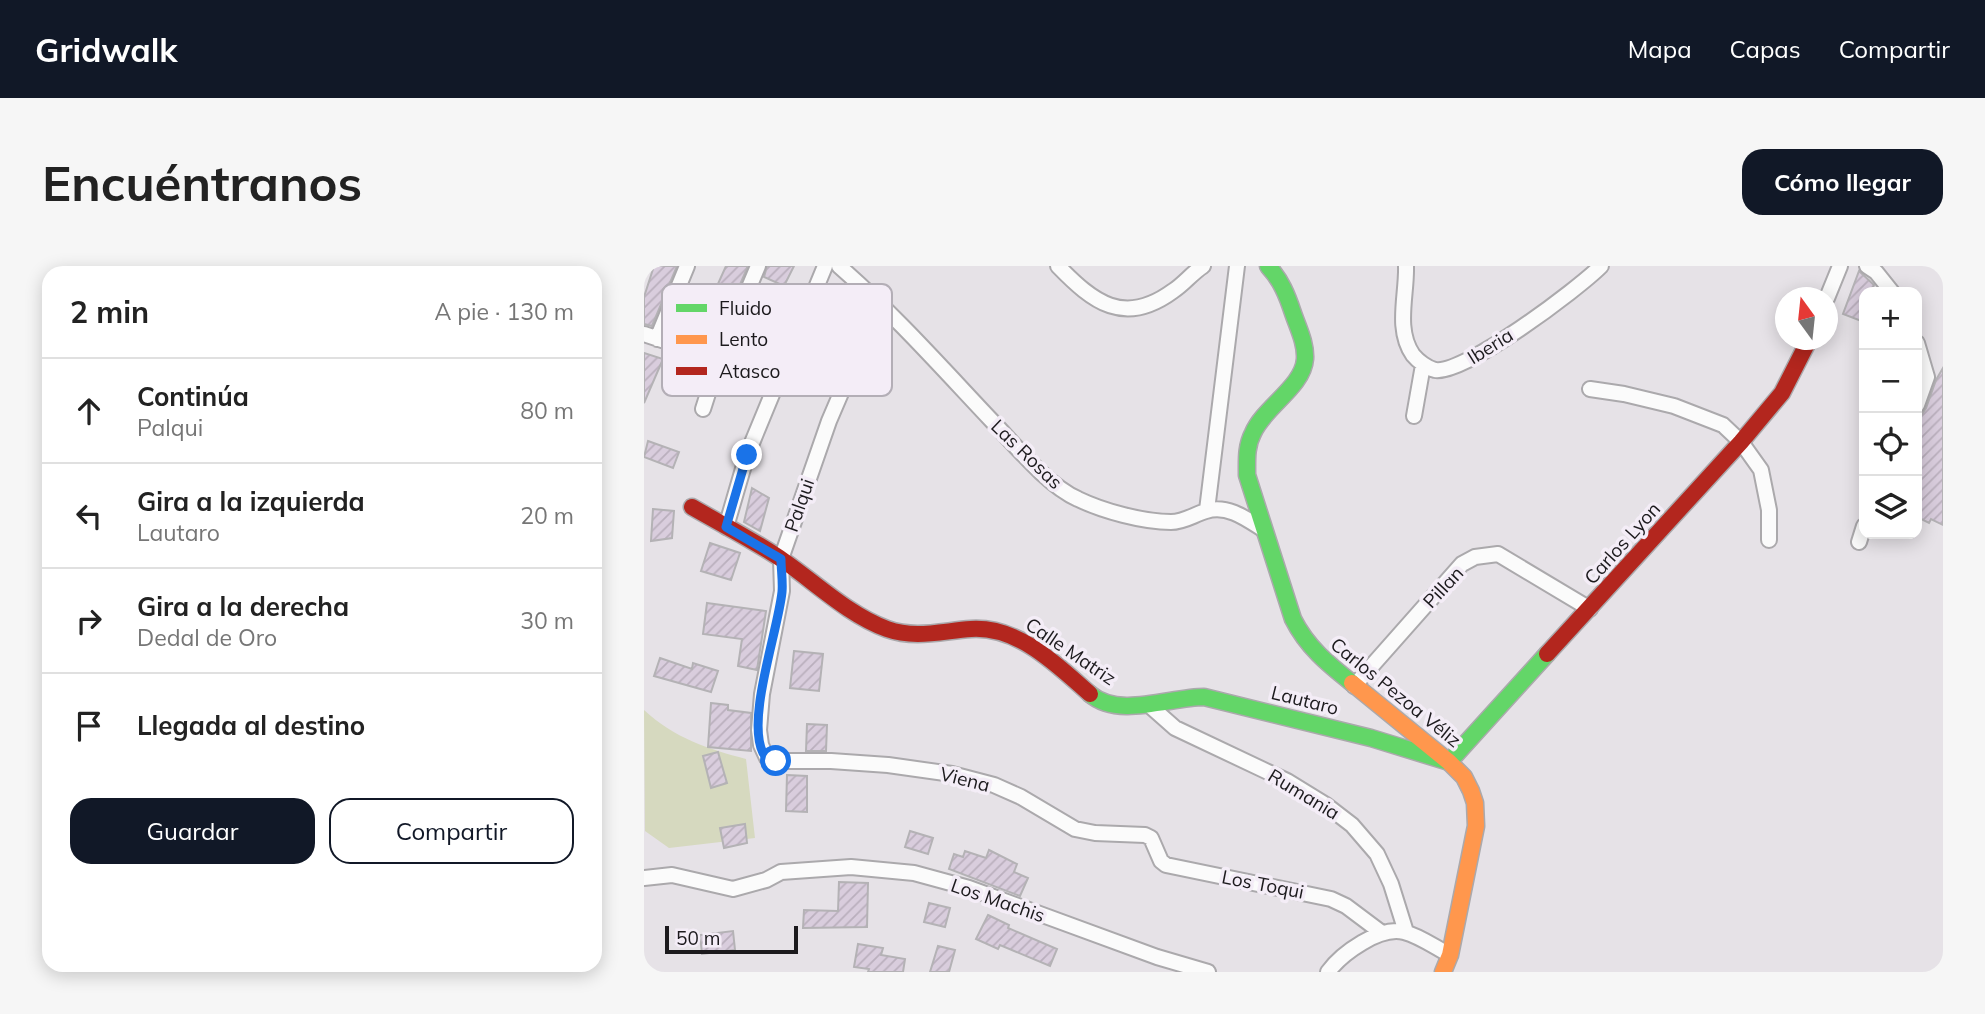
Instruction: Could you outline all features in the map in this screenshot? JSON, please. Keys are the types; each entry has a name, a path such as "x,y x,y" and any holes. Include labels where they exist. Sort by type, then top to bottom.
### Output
{"street":[{"path":"678,284 687,266"},
{"path":"750,284 758,266"},
{"path":"818,284 825,266"},
{"name":"Las Rosas","path":"839,266 860,284"},
{"path":"1058,266 1084,293 1099,302 1129,308 1144,306 1172,293 1203,266"},
{"path":"1237,266 1207,510 1222,509 1234,513 1264,530"},
{"name":"Carlos Pezoa Véliz","path":"1268,266 1283,285 1298,326 1305,353 1304,365 1299,376 1258,421 1250,436 1245,456 1247,475 1264,530 1301,635 1317,655 1449,762 1464,777 1475,803 1476,826 1450,955 1443,972"},
{"path":"1406,266 1403,332 1413,354 1423,365 1414,416"},
{"name":"Iberia","path":"1423,365 1436,370 1470,360 1543,312 1601,266"},
{"path":"1831,287 1840,266"},
{"path":"1867,266 1876,272 1888,287"},
{"path":"651,337 662,315"},
{"name":"Las Rosas","path":"892,315 1027,457 1075,498 1103,509 1172,522 1186,520 1207,510"},
{"name":"Carlos Lyon","path":"1449,762 1741,442 1782,393 1804,350"},
{"path":"1922,360 1927,377 1922,391"},
{"path":"1590,389 1624,394 1674,407 1723,425 1741,442 1761,470 1769,510 1769,540"},
{"path":"704,409 708,396"},
{"path":"726,527 747,455 771,396"},
{"name":"Palqui","path":"767,758 758,730 762,694 782,591 781,559 840,396"},
{"path":"692,507 781,559"},
{"name":"Pillan","path":"1354,686 1462,564 1475,557 1497,554 1590,610"},
{"name":"Calle Matriz","path":"781,559 865,619 885,628 904,634 922,635 972,629 994,630 1032,646 1097,700 1115,705 1149,705"},
{"name":"Lautaro","path":"1149,705 1183,696 1204,697 1371,738 1449,762"},
{"name":"Rumania","path":"1149,705 1175,728 1287,781 1352,825 1377,854 1391,884 1406,932"},
{"name":"Viena","path":"767,758 776,761 888,765 952,774 993,785 1021,797 1075,829 1095,833 1138,834 1151,838"},
{"name":"Los Toqui","path":"1151,838 1161,861 1166,865 1331,899 1346,906 1382,933"},
{"name":"Los Machis","path":"644,878 672,875 733,889 766,880 781,872 851,867 914,873 969,888 1157,957 1208,972"},
{"path":"1328,972 1336,961 1358,946 1382,933 1393,931 1406,932 1450,955"}],"green space":[{"path":"644,710 679,735 746,759 755,838 669,848 645,831"}],"building":[{"path":"654,266 677,266 670,284 662,284 662,302 652,326 644,324 644,297"},
{"path":"726,266 748,266 740,284 718,284"},
{"path":"767,266 794,266 785,284 764,277"},
{"path":"1859,271 1874,285 1859,287 1859,320 1843,314"},
{"path":"644,353 662,359 662,361 644,403"},
{"path":"1943,368 1943,525 1931,519 1929,523 1922,520 1922,414"},
{"path":"648,441 679,452 673,468 644,457"},
{"path":"752,488 769,498 760,531 744,522"},
{"path":"653,509 674,511 672,538 651,541"},
{"path":"710,543 740,553 731,580 701,571"},
{"path":"707,603 766,611 757,670 738,666 742,639 703,634"},
{"path":"794,651 823,654 819,691 790,688"},
{"path":"660,658 692,669 693,663 718,671 711,692 654,676"},
{"path":"711,703 728,705 728,710 751,713 751,751 708,747"},
{"path":"807,724 827,725 826,751 806,751"},
{"path":"718,752 727,783 711,788 703,756"},
{"path":"787,775 807,776 807,812 786,811"},
{"path":"745,824 747,843 724,848 720,828"},
{"path":"910,831 933,838 928,854 905,847"},
{"path":"989,850 1017,864 1014,872 1028,878 1020,896 949,869 954,854 963,857 965,851 986,858"},
{"path":"839,882 868,883 867,927 803,928 804,910 838,911"},
{"path":"929,903 950,908 945,927 924,922"},
{"path":"988,915 1009,925 1008,928 1057,949 1050,966 1000,945 998,949 976,939"},
{"path":"733,931 735,950 702,954 700,935"},
{"path":"858,944 883,948 881,955 905,959 903,972 868,972 869,969 854,967"},
{"path":"938,946 955,950 949,972 930,972"}],"traffic: fast":[{"path":"1268,266 1280,282 1288,300 1303,341 1305,359 1298,379 1265,414 1253,433 1248,448 1247,475 1293,619 1311,647 1352,683"},
{"path":"1090,694 1115,705 1130,706 1204,697 1371,738 1449,762 1547,654"}],"traffic: slow":[{"path":"1352,683 1449,762 1464,777 1475,803 1476,826 1450,955 1443,972"}],"traffic: jam":[{"path":"1547,654 1741,442 1782,393 1804,350"},
{"path":"692,507 773,554 846,607 873,623 908,634 971,629 1005,634 1051,660 1090,694"}],"route":[{"path":"747,455 726,527 781,559 782,591 762,694 758,730 763,752 767,758 776,761"}]}
